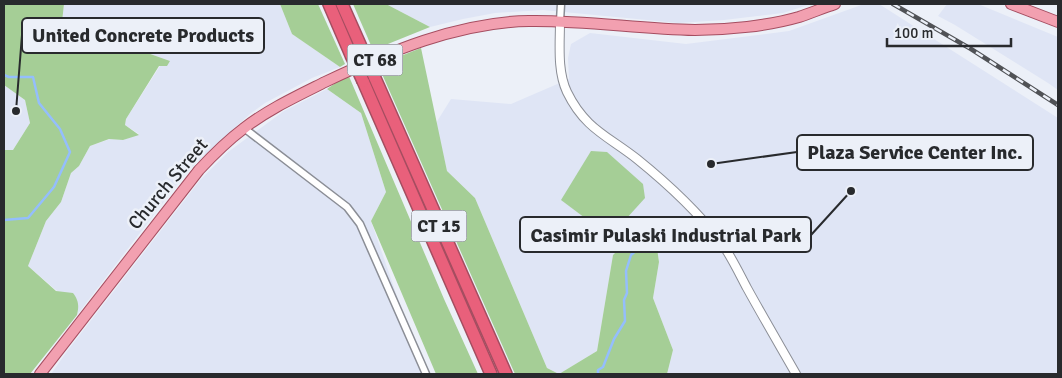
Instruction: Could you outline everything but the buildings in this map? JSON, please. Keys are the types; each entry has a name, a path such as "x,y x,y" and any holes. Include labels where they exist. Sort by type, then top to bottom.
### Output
{"highway":[{"name":"CT 15","path":"329,4 491,374"},
{"name":"CT 15","path":"342,4 506,374"}],"main road":[{"name":"Church Street","path":"40,374 199,170 217,150 244,128 284,103 323,83 365,64 420,43 472,27 527,21 560,21 695,30 725,29 798,17 835,4"},
{"path":"1011,4 1058,22"}],"street":[{"path":"561,4 560,60 562,77 566,91 580,115 596,131 621,147 664,182 687,204 720,242 796,374"},
{"path":"244,128 347,207 360,224 426,374"}],"shaded area":[{"path":"64,4 280,4 292,34 340,67 312,78 265,103 207,153 186,173 77,315 78,309 28,266 46,221 61,202 71,173 79,166 90,146 110,139 123,140 139,134 125,125 126,119 160,66 170,61 139,50 100,45 61,31"},
{"path":"386,4 811,4 783,13 678,23 543,10 495,13 430,27"},
{"path":"864,4 879,4 1058,118 1058,374 667,374 673,350 653,298 659,262 656,241 613,255 597,351 559,374 547,368 475,198 447,171 436,123 451,99 511,104 569,79 568,58 571,44 590,33 686,44 789,31"},
{"path":"947,4 978,4 1058,37 1058,90 938,16"},
{"path":"4,85 25,100 30,123 13,150 4,150"},
{"path":"327,89 361,113 386,192 371,221 424,374 51,374 201,179 228,152 284,111"}],"green space":[{"path":"4,4 64,4 61,31 100,45 139,50 170,61 167,66 159,66 126,119 125,125 139,135 123,140 109,139 90,146 79,166 71,173 61,202 46,221 28,266 56,291 73,293 78,309 77,315 30,374 4,374 4,150 13,150 30,123 25,100 4,85"},
{"path":"280,4 318,4 345,64 340,67 292,34"},
{"path":"353,4 386,4 430,27 373,50"},
{"path":"421,48 447,171 475,198 547,368 559,374 515,374 382,74 383,63"},
{"path":"348,74 478,374 436,374 371,221 386,192 361,113 327,89"},
{"path":"591,151 607,152 643,184 645,198 626,219 605,233 561,200"},
{"path":"649,220 663,229 656,241 659,262 653,298 673,350 667,374 559,374 597,351 613,255"}],"waterway":[{"path":"4,75 9,77 33,77 39,103 60,129 70,152 54,187 28,218 4,220"},
{"path":"598,374 598,370 603,367 614,339 625,321 626,271 631,255 640,247 645,228"}],"railway":[{"path":"893,4 971,49 1058,105"}],"place":[{"name":"United Concrete Products","path":"16,111"},
{"name":"Plaza Service Center Inc.","path":"711,164"},
{"name":"Casimir Pulaski Industrial Park","path":"851,191"}]}
